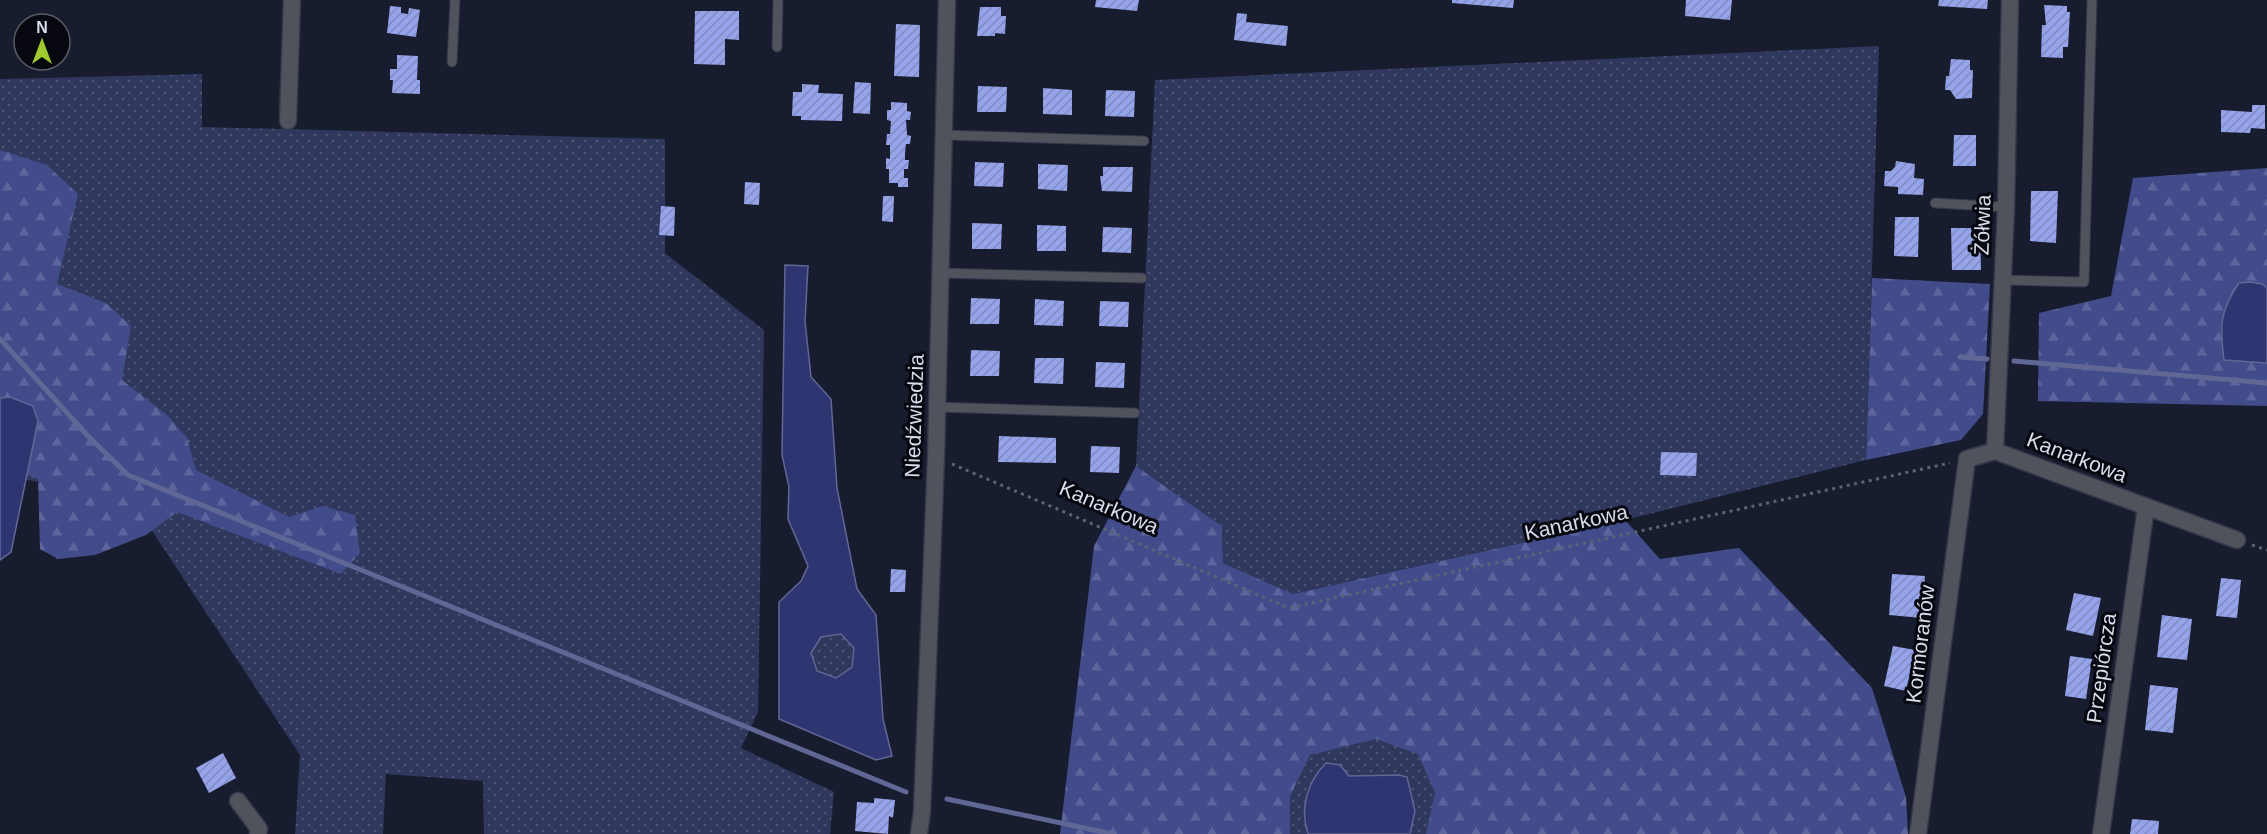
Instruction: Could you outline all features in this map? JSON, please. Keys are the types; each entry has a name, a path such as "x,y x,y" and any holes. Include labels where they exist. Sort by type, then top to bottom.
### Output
{"street":[{"path":"288,121 292,0"},
{"name":"Niedźwiedzia","path":"920,834 936,457 947,0"},
{"name":"Żółwia","path":"1995,451 2006,207 2010,0"},
{"name":"Kanarkowa","path":"1967,459 1995,451 2238,540"},
{"name":"Kormoranów","path":"1918,834 1967,459"},
{"name":"Przepiórcza","path":"2101,834 2146,507"},
{"path":"238,801 259,829 258,834"}],"lane":[{"path":"452,62 454,0"},
{"path":"777,0 777,47"},
{"path":"2003,280 2084,282 2092,0"},
{"path":"944,135 1144,141"},
{"path":"1935,203 2006,207"},
{"path":"940,273 1142,278"},
{"path":"937,407 1135,413"}],"path":[{"name":"Kanarkowa","path":"936,457 1289,608 1967,459"}],"shaded area":[{"path":"1879,46 1866,460 1625,520 1293,594 1223,563 1222,526 1136,466 1155,80"},
{"path":"202,74 202,127 665,139 665,253 764,330 758,712 741,748 834,792 830,834 484,834 483,781 386,774 383,834 295,834 300,755 131,499 0,475 0,79"},
{"path":"785,265 808,266 805,321 811,377 831,399 837,488 857,589 876,615 883,719 892,756 876,760 779,719 779,602 801,581 808,566 788,519 789,487 782,455","holes":["841,634 854,648 852,667 836,678 817,671 811,653 821,637"]},
{"path":"2239,283 2262,284 2267,288 2267,363 2224,360 2222,320 2224,311"},
{"path":"10,397 33,406 38,421 11,552 0,560 0,398"},
{"path":"841,634 854,648 852,668 836,678 817,671 811,653 821,637"},
{"path":"1409,692 1469,834 1265,834 1266,733"},
{"path":"1326,763 1340,765 1349,776 1399,775 1407,777 1415,811 1410,834 1308,834 1304,814 1307,796 1314,778"}],"green space":[{"path":"0,150 47,165 78,194 57,284 106,303 131,326 122,380 167,415 187,438 196,470 289,517 323,506 355,515 360,553 341,574 177,512 146,535 95,555 58,559 40,549 38,479 27,474 38,421 10,397 0,398"},
{"path":"2267,168 2267,406 2038,401 2039,313 2111,296 2133,178"},
{"path":"1872,278 1990,284 1983,414 1961,440 1866,460"},
{"path":"1136,466 1222,526 1223,563 1293,594 1625,520 1660,559 1739,548 1872,688 1906,797 1908,834 1426,834 1435,793 1418,754 1376,739 1310,755 1290,796 1290,834 1060,834 1094,546"}],"building":[{"path":"1096,0 1139,0 1137,11 1095,7"},
{"path":"1452,0 1514,0 1513,8 1452,3"},
{"path":"1686,0 1732,0 1730,20 1685,16"},
{"path":"1939,0 1988,0 1987,9 1938,6"},
{"path":"2044,5 2067,6 2067,12 2070,12 2068,47 2063,47 2063,58 2041,57 2042,25 2046,25"},
{"path":"390,6 401,7 401,13 408,14 409,8 420,10 416,37 387,33"},
{"path":"980,7 1001,7 1001,16 1006,16 1005,34 977,36"},
{"path":"695,11 739,11 739,40 725,39 725,65 694,64"},
{"path":"1237,13 1247,14 1246,22 1288,26 1286,46 1234,40"},
{"path":"896,24 920,25 919,77 894,76"},
{"path":"397,55 418,56 417,80 420,80 420,94 392,93 393,80 390,80 390,69 397,69"},
{"path":"1951,59 1970,60 1970,70 1973,70 1972,98 1956,99 1950,90 1945,90"},
{"path":"855,82 871,83 870,114 853,113"},
{"path":"802,84 819,85 818,93 843,94 842,121 801,120 801,116 792,116 793,92 802,92"},
{"path":"978,86 1007,87 1006,112 977,112"},
{"path":"1043,88 1072,90 1072,115 1043,114"},
{"path":"1106,90 1135,91 1134,117 1105,116"},
{"path":"891,102 907,103 907,111 911,112 910,120 906,120 907,135 911,136 910,144 906,144 905,153 905,160 909,160 908,169 904,169 904,178 908,178 908,187 898,187 898,183 889,183 889,169 886,169 886,158 890,159 890,145 886,145 891,121 887,120 887,110 891,110"},
{"path":"2252,105 2265,105 2265,129 2251,128 2250,133 2221,132 2221,110 2252,112"},
{"path":"1954,135 1976,135 1976,166 1953,166"},
{"path":"1896,161 1915,164 1914,178 1924,179 1923,195 1898,194 1898,187 1884,186 1885,171 1891,171"},
{"path":"975,162 1004,163 1003,187 974,186"},
{"path":"1038,164 1068,165 1067,191 1038,189"},
{"path":"1103,167 1133,167 1132,192 1102,191 1100,176 1103,176"},
{"path":"745,182 760,183 759,205 744,204"},
{"path":"2031,191 2058,191 2056,243 2030,241"},
{"path":"883,196 894,196 893,222 882,221"},
{"path":"661,206 675,207 674,236 659,235"},
{"path":"1895,217 1919,217 1918,257 1894,256"},
{"path":"972,223 1002,224 1001,249 972,249"},
{"path":"1037,225 1066,226 1066,251 1037,251"},
{"path":"1103,227 1132,228 1131,253 1102,252"},
{"path":"1951,228 1980,228 1981,270 1952,270"},
{"path":"971,298 1000,299 999,324 970,324"},
{"path":"1035,299 1064,301 1063,326 1034,325"},
{"path":"1100,301 1129,302 1128,327 1099,326"},
{"path":"971,350 1000,351 999,376 970,376"},
{"path":"1035,358 1064,358 1063,384 1034,383"},
{"path":"1096,362 1125,363 1124,388 1095,387"},
{"path":"999,436 1056,438 1056,463 998,462"},
{"path":"1091,446 1120,447 1119,473 1090,472"},
{"path":"1661,452 1697,453 1696,476 1660,475"},
{"path":"891,569 906,570 905,592 890,592"},
{"path":"1892,574 1925,576 1922,618 1889,615"},
{"path":"2221,578 2241,580 2237,618 2216,616"},
{"path":"2074,593 2101,598 2093,636 2066,630"},
{"path":"2162,615 2192,619 2187,660 2157,657"},
{"path":"1893,646 1915,650 1906,691 1884,686"},
{"path":"2070,656 2092,659 2086,699 2065,696"},
{"path":"2150,685 2178,688 2173,733 2145,730"},
{"path":"223,753 236,778 209,793 196,768"},
{"path":"874,798 895,800 893,818 889,816 888,834 855,831 857,802 874,803"},
{"path":"2132,819 2159,821 2158,834 2130,834"}],"waterway":[{"path":"0,339 89,437 128,475 906,792"},
{"path":"1960,357 1987,359"},
{"path":"2014,361 2267,383"},
{"path":"947,799 1113,834"}]}
